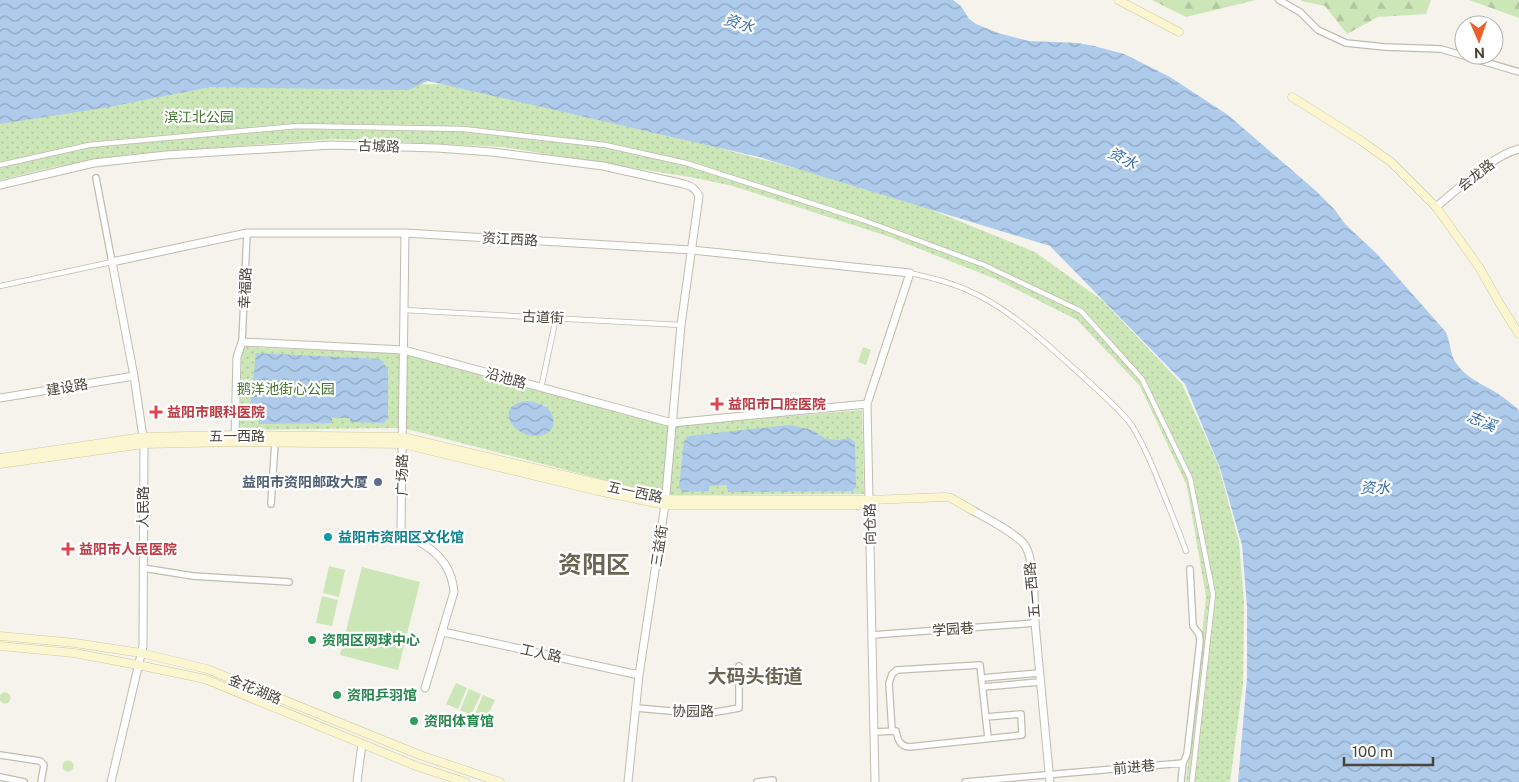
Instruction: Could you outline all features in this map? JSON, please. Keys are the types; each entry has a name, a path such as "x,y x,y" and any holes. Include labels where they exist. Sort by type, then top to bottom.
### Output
{"main road":[{"path":"1118,0 1179,32"},
{"path":"1292,97 1391,162 1436,207 1479,267 1519,334"},
{"path":"235,439 275,442 403,441"},
{"name":"五一西路","path":"0,458 143,441 235,439 403,441 665,502 870,502 945,497 951,498 972,510"},
{"path":"0,464 143,441"},
{"name":"金花湖路","path":"0,636 75,643 141,653 207,669 420,755 500,782"},
{"path":"0,646 74,653 204,679 416,766 465,782"}],"street":[{"path":"1280,0 1300,12 1318,30 1346,43 1385,47 1441,48 1519,72"},
{"path":"0,165 89,145 298,126 462,130 605,145 686,163 863,220 984,265 1081,311 1142,379 1190,478 1213,594 1192,782"},
{"name":"古城路","path":"0,185 94,164 194,153 332,145 436,148 492,152 603,166 691,186 697,191 699,196 692,250"},
{"name":"会龙路","path":"1436,207 1493,161 1509,151 1519,149"},
{"path":"0,286 112,262 96,178"},
{"name":"资江西路","path":"112,262 247,233 404,233 692,250 910,273"},
{"name":"幸福路","path":"242,342 247,233"},
{"name":"广场路","path":"404,233 402,533 425,545 442,560 449,569 454,592 425,688"},
{"name":"三益街","path":"628,782 639,675 665,502 681,325 692,250"},
{"name":"人民路","path":"111,782 143,646 143,441 134,376 112,262"},
{"path":"910,273 964,288 1010,314 1052,348 1120,411 1144,448 1168,503 1186,552"},
{"name":"向仓路","path":"875,782 867,404 910,273"},
{"name":"古道街","path":"404,310 681,325"},
{"path":"541,388 556,318"},
{"path":"235,439 237,358 242,342"},
{"name":"沿池路","path":"242,342 404,350 672,422 867,404"},
{"name":"建设路","path":"0,398 134,376"},
{"path":"271,504 275,442"},
{"name":"五一西路","path":"972,510 1017,538 1026,546 1031,568 1034,598 1049,778"},
{"path":"143,568 193,576 290,582"},
{"path":"1181,782 1183,763 1187,754 1200,641 1193,626 1190,569"},
{"name":"学园巷","path":"872,636 1035,623"},
{"name":"工人路","path":"443,632 639,675"},
{"path":"892,731 889,683 892,674 898,670 980,665 988,738"},
{"name":"协园路","path":"636,708 705,714 739,708 740,666"},
{"path":"982,678 1039,673"},
{"path":"983,687 1040,682"},
{"path":"874,732 896,731 901,745 909,747 1022,735 1020,714 986,717"},
{"path":"357,782 362,744"},
{"path":"0,754 40,761 44,766 41,782"},
{"name":"前进巷","path":"965,782 1049,778 1183,763"},
{"path":"0,777 24,782"},
{"path":"757,782 773,780"}],"green space":[{"path":"1152,0 1256,0 1186,17"},
{"path":"1301,0 1431,0 1426,14 1378,17 1347,34 1325,6"},
{"path":"1469,0 1519,0 1519,18"},
{"name":"滨江北公园","path":"481,84 895,195 1035,252 1103,301 1182,384 1218,464 1239,542 1244,602 1243,684 1230,782 1186,782 1206,597 1187,486 1140,386 1077,320 998,280 887,236 733,186 690,177 504,147 336,139 134,154 54,167 0,180 0,119 196,85"},
{"name":"鹅洋池街心公园","path":"242,347 400,353 672,426 862,410 864,494 663,495 403,428 239,430"},
{"path":"863,347 871,350 866,365 858,362"},
{"path":"329,566 345,570 339,597 323,593"},
{"path":"362,567 420,582 398,670 340,655"},
{"path":"322,596 338,600 332,626 316,623"},
{"path":"456,683 467,688 458,709 446,704"},
{"path":"469,689 481,694 471,715 460,710"},
{"path":"5,692 11,698 5,704 -1,698"},
{"path":"483,695 495,700 485,721 474,716"},
{"path":"66,761 70,761 73,766 72,770 66,771 63,768 63,764"}],"water":[{"name":"资水","path":"0,0 953,0 961,6 969,19 998,33 1029,41 1078,43 1094,46 1124,54 1170,77 1228,115 1316,191 1335,210 1345,224 1377,254 1445,331 1454,359 1460,368 1469,377 1500,395 1519,410 1519,782 1238,782 1247,677 1247,607 1242,545 1220,468 1185,384 1050,246 759,157 428,81 408,90 210,87 109,107 0,124"},
{"path":"256,353 380,359 388,369 388,417 384,423 350,422 350,418 332,418 332,423 259,424 259,414 249,415"},
{"path":"527,401 546,407 552,414 554,422 548,433 533,436 524,434 516,429 511,422 509,416 510,409 516,404"},
{"path":"790,425 812,430 826,439 838,440 849,438 855,442 856,487 853,491 728,492 727,485 709,486 709,491 682,492 679,487 684,441 689,436"}],"place":[{"name":"益阳市口腔医院","path":"717,404"},
{"name":"益阳市眼科医院","path":"156,412"},
{"name":"益阳市资阳邮政大厦","path":"378,482"},
{"name":"益阳市资阳区文化馆","path":"328,537"},
{"name":"益阳市人民医院","path":"68,549"},
{"name":"资阳区网球中心","path":"312,640"},
{"name":"资阳乒羽馆","path":"337,695"},
{"name":"资阳体育馆","path":"414,721"}],"district":[{"name":"资阳区","path":"594,564"},
{"name":"大码头街道","path":"755,676"}],"water label":[{"name":"志溪","path":"1482,421"}]}
